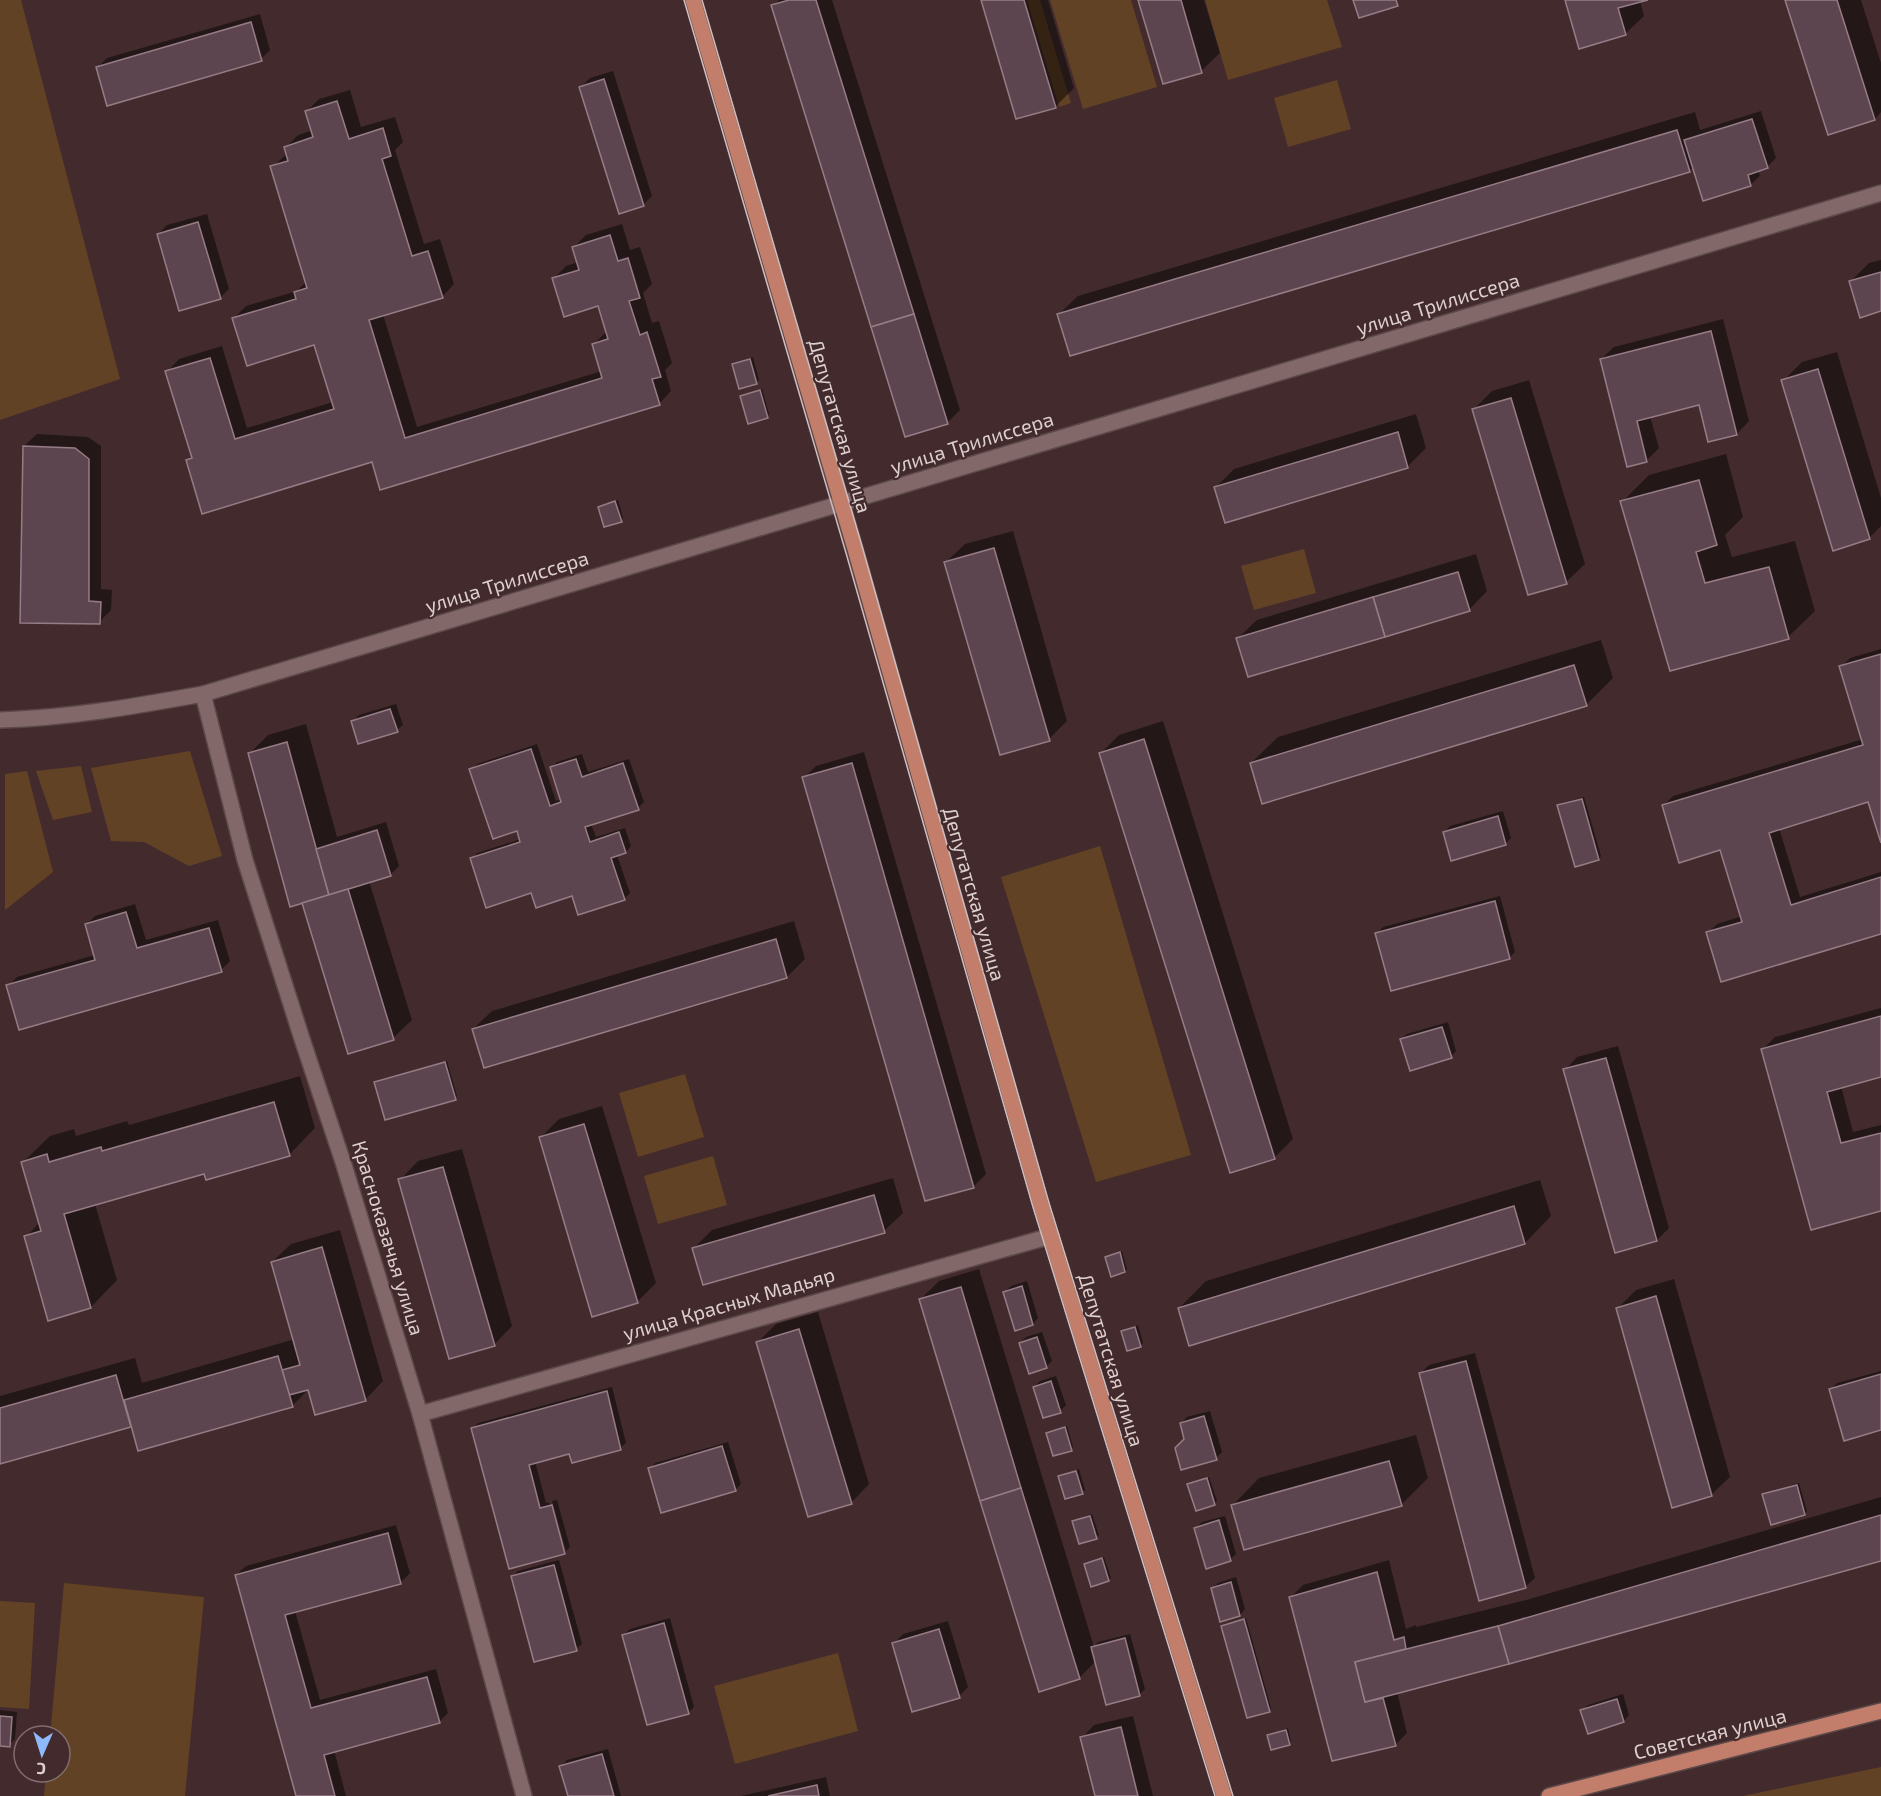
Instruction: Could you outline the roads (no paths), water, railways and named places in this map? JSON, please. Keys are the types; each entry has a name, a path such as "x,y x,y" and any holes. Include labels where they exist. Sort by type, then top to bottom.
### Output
{"main road":[{"name":"Депутатская улица","path":"693,0 1051,1236 1224,1796"},
{"name":"Советская улица","path":"1549,1796 1881,1711"}],"street":[{"name":"улица Трилиссера","path":"0,720 114,710 203,694 1881,193"},
{"name":"Красноказачья улица","path":"203,694 245,860 344,1164 420,1414 524,1796"},
{"name":"улица Красных Мадьяр","path":"420,1414 1051,1236"}],"tram line":[{"path":"684,0 846,553 1033,1207 1215,1796"},
{"path":"702,0 862,546 1049,1203 1233,1796"}]}
